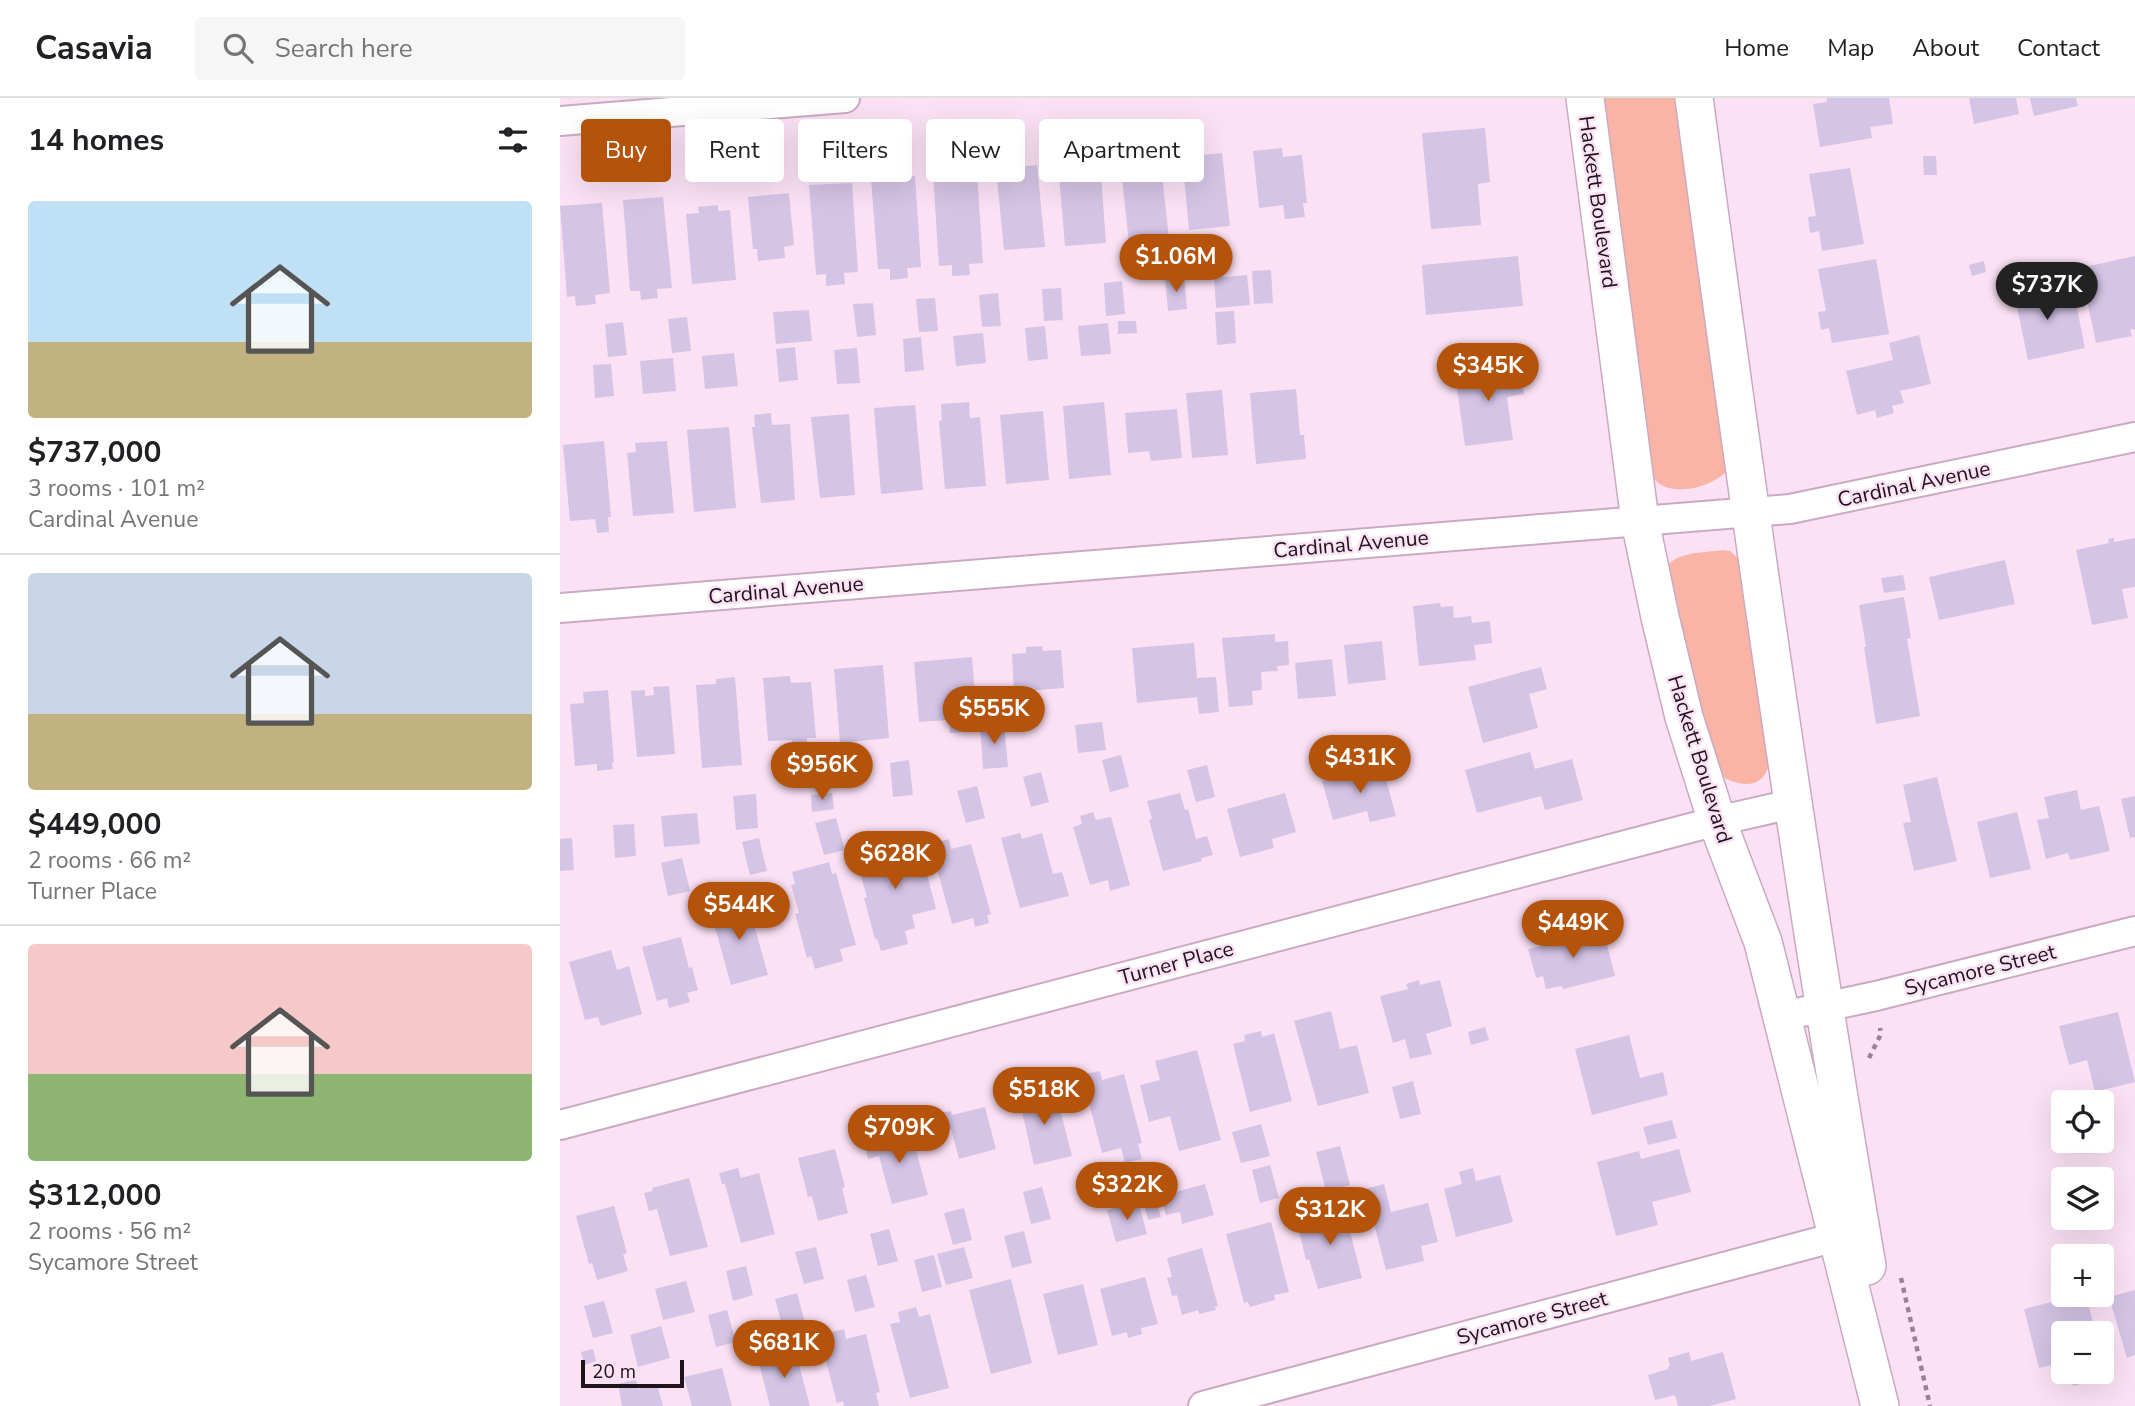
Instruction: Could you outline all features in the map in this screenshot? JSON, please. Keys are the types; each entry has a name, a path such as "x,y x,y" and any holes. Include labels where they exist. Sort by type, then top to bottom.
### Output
{"street":[{"path":"560,121 845,98"},
{"name":"Hackett Boulevard","path":"1585,98 1640,520 1660,617 1684,717 1717,821 1759,930 1849,1234 1880,1342 1887,1406"},
{"name":"Hackett Boulevard","path":"1695,98 1749,513 1825,1007 1849,1234 1880,1406"},
{"name":"Cardinal Avenue","path":"560,608 1801,508 2135,437"},
{"name":"Turner Place","path":"560,1125 1717,821 1792,804"},
{"name":"Sycamore Street","path":"1783,1016 2135,931"},
{"name":"Sycamore Street","path":"1203,1406 1849,1234"}],"shaded area":[{"path":"1600,98 1680,98 1727,471 1699,487 1666,487 1657,482 1651,474"},
{"path":"1730,551 1739,559 1769,764 1761,779 1748,784 1718,774 1664,570 1682,556"}],"building":[{"path":"1827,98 1889,98 1893,124 1870,127 1872,138 1820,147 1813,104 1827,102"},
{"path":"1969,98 2016,98 2019,114 1974,124"},
{"path":"2030,98 2076,98 2078,106 2034,116"},
{"path":"1485,128 1490,182 1478,184 1481,225 1431,229 1422,133"},
{"path":"1282,148 1283,157 1302,155 1307,203 1303,203 1305,217 1285,219 1283,205 1259,208 1253,151"},
{"path":"1222,153 1230,226 1189,230 1184,182 1204,182 1204,155"},
{"path":"1923,156 1936,156 1937,175 1924,175"},
{"path":"1037,165 1045,247 1004,250 997,182 1025,182 1025,166"},
{"path":"1850,168 1864,244 1822,251 1819,231 1810,233 1808,217 1816,216 1809,174"},
{"path":"912,176 915,176 921,267 907,268 908,278 890,280 890,269 878,269 871,182 912,182"},
{"path":"933,182 978,182 983,263 969,264 970,275 952,276 952,265 939,266"},
{"path":"1060,182 1102,182 1106,243 1065,246"},
{"path":"1122,182 1163,182 1170,248 1130,252"},
{"path":"852,183 858,272 844,273 845,284 826,286 826,274 816,275 809,185"},
{"path":"789,193 794,245 784,247 785,258 758,261 757,249 753,249 748,197"},
{"path":"663,197 672,288 657,289 658,298 641,300 640,291 630,291 623,200"},
{"path":"602,203 610,293 595,295 596,304 576,306 575,296 567,297 560,206"},
{"path":"718,205 718,211 730,210 736,280 692,284 686,214 699,213 698,207"},
{"path":"1518,256 1523,306 1426,315 1422,265"},
{"path":"2135,256 2135,329 2130,330 2132,336 2096,343 2080,268"},
{"path":"1876,259 1889,334 1832,343 1829,328 1821,330 1818,312 1826,311 1818,269"},
{"path":"1984,261 1986,272 1972,276 1969,265"},
{"path":"1271,270 1273,303 1254,304 1252,271"},
{"path":"1247,275 1250,305 1216,308 1214,278"},
{"path":"1184,276 1187,309 1168,311 1165,278"},
{"path":"2036,278 2041,301 2074,294 2085,348 2028,360 2012,283"},
{"path":"1122,281 1125,314 1106,316 1104,283"},
{"path":"1061,288 1063,320 1044,321 1042,289"},
{"path":"998,293 1001,326 982,327 979,295"},
{"path":"935,298 938,331 919,332 916,299"},
{"path":"873,303 876,335 857,337 853,304"},
{"path":"809,310 812,341 776,344 773,312"},
{"path":"1234,311 1236,343 1217,345 1215,312"},
{"path":"687,317 691,351 672,353 668,319"},
{"path":"1118,321 1136,321 1137,333 1118,334"},
{"path":"623,322 627,355 608,357 605,324"},
{"path":"1108,323 1111,354 1081,356 1078,326"},
{"path":"1045,326 1048,359 1028,361 1025,328"},
{"path":"983,333 986,363 956,366 953,336"},
{"path":"1919,335 1931,384 1900,391 1904,403 1892,406 1894,413 1877,418 1875,410 1857,415 1846,371 1893,360 1889,343"},
{"path":"921,337 924,370 905,372 903,339"},
{"path":"795,347 798,380 779,382 776,349"},
{"path":"857,348 860,383 837,384 834,350"},
{"path":"734,353 738,386 705,389 702,356"},
{"path":"673,358 676,391 643,394 640,361"},
{"path":"611,364 614,396 595,398 593,365"},
{"path":"1520,365 1524,394 1507,397 1513,440 1465,446 1455,373"},
{"path":"1296,389 1300,435 1304,435 1306,459 1256,464 1250,393"},
{"path":"1222,390 1228,455 1192,458 1186,393"},
{"path":"969,402 970,418 980,417 986,486 945,489 939,421 942,420 941,404"},
{"path":"1104,402 1111,475 1069,479 1063,406"},
{"path":"915,405 923,490 881,494 874,408"},
{"path":"1177,409 1182,458 1151,461 1149,451 1128,453 1125,413"},
{"path":"1043,411 1049,480 1006,484 1000,415"},
{"path":"771,413 772,425 790,424 795,500 761,503 752,427 755,427 754,415"},
{"path":"849,414 855,495 820,498 811,417"},
{"path":"729,427 736,508 694,512 687,430"},
{"path":"604,441 611,517 608,517 609,532 597,533 595,519 570,521 563,445"},
{"path":"667,441 674,513 633,516 627,453 636,452 635,443"},
{"path":"2114,538 2114,542 2135,538 2135,587 2122,589 2128,618 2092,625 2076,550 2109,543 2108,539"},
{"path":"2005,560 2015,604 1939,620 1929,577"},
{"path":"1903,575 1906,590 1884,593 1881,578"},
{"path":"1904,597 1911,638 1907,639 1920,716 1876,724 1859,605"},
{"path":"1440,603 1441,607 1453,606 1454,618 1471,616 1472,623 1490,621 1492,643 1474,645 1476,660 1419,666 1413,606"},
{"path":"1275,634 1275,642 1288,641 1289,665 1277,666 1278,671 1261,672 1262,690 1252,691 1253,705 1229,707 1222,638"},
{"path":"1382,641 1386,680 1348,684 1344,645"},
{"path":"1194,643 1197,678 1216,677 1219,712 1199,714 1197,697 1137,703 1132,648"},
{"path":"1042,646 1043,651 1061,650 1064,688 1014,692 1012,654 1026,653 1026,647"},
{"path":"972,657 978,731 950,733 949,720 919,722 914,662"},
{"path":"1332,659 1336,696 1298,699 1295,663"},
{"path":"883,665 889,738 840,743 834,669"},
{"path":"1541,667 1547,689 1529,694 1538,728 1483,743 1468,687"},
{"path":"790,676 791,683 811,682 816,738 807,738 807,746 792,747 792,740 768,741 763,678"},
{"path":"735,677 742,765 702,768 696,685 716,684 716,679"},
{"path":"669,686 675,754 637,757 631,691 645,690 645,696 654,695 653,687"},
{"path":"608,690 613,769 597,771 597,764 575,766 570,704 584,703 583,692"},
{"path":"1102,722 1106,750 1078,753 1075,725"},
{"path":"1004,723 1008,767 983,769 980,725"},
{"path":"1530,752 1535,769 1572,759 1583,800 1545,810 1541,796 1477,813 1465,770"},
{"path":"1121,755 1129,787 1110,792 1102,760"},
{"path":"909,760 913,795 893,797 890,763"},
{"path":"1207,765 1215,797 1196,802 1187,770"},
{"path":"1382,765 1396,816 1370,822 1367,811 1333,820 1322,781"},
{"path":"1041,772 1049,802 1031,807 1023,777"},
{"path":"1937,777 1957,861 1914,871 1903,823 1911,822 1903,785"},
{"path":"977,786 985,818 966,823 957,791"},
{"path":"2077,790 2081,810 2099,806 2110,851 2070,860 2068,853 2046,859 2037,820 2049,818 2044,797"},
{"path":"832,793 834,809 812,812 811,795"},
{"path":"1180,793 1185,810 1188,809 1196,839 1207,836 1213,855 1201,858 1202,861 1163,871 1149,820 1152,819 1147,801"},
{"path":"1285,793 1296,832 1272,839 1274,848 1240,857 1227,809"},
{"path":"756,794 758,828 736,830 733,796"},
{"path":"2135,796 2135,837 2130,838 2121,799"},
{"path":"1093,812 1096,820 1111,817 1130,885 1110,891 1108,880 1090,885 1073,827 1082,824 1080,816"},
{"path":"2017,812 2031,869 1990,878 1977,822"},
{"path":"697,813 700,844 664,847 661,816"},
{"path":"836,818 845,850 824,855 815,823"},
{"path":"634,824 636,856 615,858 613,825"},
{"path":"1020,833 1022,839 1042,833 1053,874 1062,872 1069,896 1020,908 1001,838"},
{"path":"572,838 574,870 560,871 560,839"},
{"path":"759,838 767,871 750,875 742,842"},
{"path":"918,839 936,909 912,915 915,928 905,931 908,944 881,951 864,898 867,897 859,870 864,869 860,854"},
{"path":"949,839 951,849 971,844 991,914 987,915 989,923 975,927 973,918 952,924 932,844"},
{"path":"682,858 690,891 668,896 661,863"},
{"path":"829,862 832,874 836,873 856,945 840,949 843,961 815,969 811,956 807,958 795,914 799,913 791,885 795,884 792,872"},
{"path":"747,899 768,975 731,985 710,909"},
{"path":"1603,929 1615,976 1563,989 1562,986 1546,989 1543,976 1536,978 1528,949 1551,944 1549,936 1571,930 1572,937"},
{"path":"681,937 698,990 687,993 690,1002 669,1008 667,998 657,1001 642,947"},
{"path":"611,950 617,970 629,966 642,1014 601,1026 598,1017 585,1020 569,962"},
{"path":"1419,980 1420,985 1440,980 1452,1026 1426,1034 1432,1054 1410,1059 1405,1039 1393,1043 1380,996 1408,989 1406,984"},
{"path":"1331,1011 1340,1049 1357,1045 1369,1093 1318,1106 1294,1021"},
{"path":"2118,1012 2135,1082 2094,1090 2087,1060 2069,1065 2059,1026"},
{"path":"1485,1027 1489,1040 1471,1045 1468,1032"},
{"path":"1261,1031 1262,1037 1274,1033 1292,1101 1250,1112 1233,1044 1245,1041 1244,1035"},
{"path":"1629,1035 1640,1078 1663,1072 1668,1095 1592,1115 1575,1049"},
{"path":"1197,1050 1221,1140 1179,1151 1170,1116 1149,1122 1140,1085 1160,1080 1155,1061"},
{"path":"1100,1071 1102,1080 1124,1074 1142,1143 1138,1144 1142,1159 1125,1163 1121,1148 1102,1153 1084,1084 1088,1083 1086,1074"},
{"path":"1413,1081 1421,1114 1400,1119 1392,1087"},
{"path":"1036,1088 1039,1098 1056,1094 1072,1156 1034,1165 1018,1093"},
{"path":"985,1107 996,1149 959,1159 951,1129 944,1131 940,1113 951,1111 952,1115"},
{"path":"1672,1120 1677,1138 1648,1145 1643,1127"},
{"path":"1261,1124 1270,1156 1241,1163 1232,1132"},
{"path":"910,1128 928,1195 892,1204 879,1156 868,1159 864,1141"},
{"path":"1340,1146 1350,1185 1326,1191 1316,1152"},
{"path":"835,1149 845,1187 842,1188 848,1213 818,1221 812,1196 808,1197 798,1158"},
{"path":"1679,1149 1691,1192 1652,1202 1658,1225 1616,1236 1597,1162 1639,1151 1641,1159"},
{"path":"1270,1165 1279,1198 1260,1203 1252,1170"},
{"path":"738,1168 741,1178 759,1173 775,1234 741,1243 725,1184 722,1184 719,1173"},
{"path":"1473,1168 1476,1181 1500,1175 1513,1222 1456,1237 1444,1189 1462,1184 1459,1172"},
{"path":"1109,1169 1118,1201 1098,1206 1090,1174"},
{"path":"689,1178 708,1247 670,1256 657,1209 649,1211 644,1193 653,1191 652,1188"},
{"path":"1205,1184 1214,1215 1182,1224 1180,1212 1166,1215 1161,1196"},
{"path":"1384,1184 1391,1212 1428,1203 1438,1242 1421,1246 1424,1261 1386,1270 1365,1189"},
{"path":"1042,1187 1051,1219 1031,1224 1023,1192"},
{"path":"1138,1201 1147,1234 1116,1242 1107,1210"},
{"path":"1156,1201 1161,1217 1148,1220 1144,1204"},
{"path":"1343,1204 1362,1278 1318,1289 1309,1259 1306,1260 1299,1231 1302,1230 1299,1216"},
{"path":"614,1206 627,1253 623,1255 628,1271 597,1280 592,1263 589,1264 576,1216"},
{"path":"964,1208 972,1240 953,1245 944,1213"},
{"path":"1271,1222 1289,1292 1274,1295 1275,1300 1250,1307 1248,1302 1244,1303 1226,1234"},
{"path":"889,1229 898,1261 878,1266 870,1234"},
{"path":"1024,1231 1032,1263 1012,1268 1004,1236"},
{"path":"816,1247 824,1279 804,1284 795,1252"},
{"path":"964,1247 973,1278 946,1285 937,1254"},
{"path":"1202,1248 1218,1306 1215,1306 1216,1310 1199,1314 1198,1310 1182,1315 1177,1295 1172,1296 1167,1278 1172,1277 1167,1258"},
{"path":"934,1255 942,1287 922,1292 914,1260"},
{"path":"746,1266 753,1295 733,1301 726,1271"},
{"path":"866,1275 875,1307 855,1312 847,1280"},
{"path":"1145,1277 1158,1324 1141,1328 1142,1334 1128,1338 1127,1332 1112,1336 1100,1289"},
{"path":"1011,1279 1032,1363 991,1374 969,1290"},
{"path":"686,1281 695,1312 663,1320 655,1289"},
{"path":"1083,1284 1098,1345 1058,1355 1043,1294"},
{"path":"2135,1290 2135,1355 2127,1358 2112,1307 2114,1296"},
{"path":"797,1293 807,1330 785,1336 775,1299"},
{"path":"604,1301 613,1333 593,1338 584,1306"},
{"path":"2051,1302 2051,1307 2089,1307 2093,1321 2051,1321 2051,1365 2039,1368 2024,1309"},
{"path":"916,1307 919,1317 930,1314 949,1388 910,1398 890,1324 900,1322 898,1312"},
{"path":"727,1310 736,1342 716,1347 708,1315"},
{"path":"661,1326 670,1358 638,1367 630,1335"},
{"path":"844,1329 846,1339 866,1334 880,1392 876,1393 879,1406 844,1406 843,1401 837,1403 819,1335"},
{"path":"593,1349 596,1361 585,1365 581,1352"},
{"path":"795,1350 810,1406 770,1406 758,1359"},
{"path":"1689,1352 1691,1361 1723,1352 1736,1399 1710,1406 1678,1406 1675,1395 1655,1400 1648,1375 1668,1369 1668,1358"},
{"path":"722,1368 732,1406 692,1406 684,1377"},
{"path":"636,1379 638,1389 657,1384 663,1406 622,1406 618,1384"}]}
